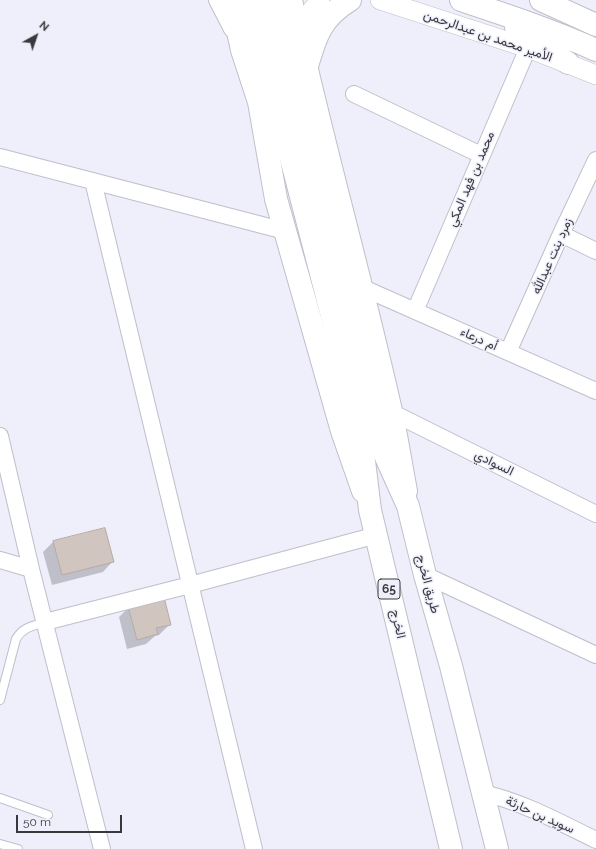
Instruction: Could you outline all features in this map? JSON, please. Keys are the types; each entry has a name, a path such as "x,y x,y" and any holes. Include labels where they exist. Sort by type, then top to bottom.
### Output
{"main road":[{"path":"231,0 242,50 259,102 276,199 342,431 370,510"},
{"path":"250,0 342,325"},
{"path":"271,0 342,325"},
{"path":"291,0 306,68 359,274 391,412 408,506"},
{"path":"306,68 315,38 326,20 337,8 350,0"},
{"path":"461,0 572,39 596,50"},
{"path":"541,0 596,24"},
{"path":"488,9 535,39 568,63"},
{"name":"طريق الخرج","path":"342,325 386,457 408,506 425,575 451,666 497,849"},
{"name":"الخرج","path":"342,325 359,420 370,510 451,849"}],"street":[{"path":"217,0 242,50"},
{"path":"298,33 305,19 320,0"},
{"name":"الأمير محمد بن عبدالرحمن","path":"380,0 528,48 596,75"},
{"name":"محمد بن فهد المكي","path":"415,311 528,48"},
{"path":"354,94 481,155"},
{"path":"0,157 285,231"},
{"name":"زمرد بنت عبدالله","path":"508,352 596,160"},
{"path":"93,181 254,849"},
{"path":"561,234 596,251"},
{"name":"أم درعاء","path":"361,287 596,391"},
{"name":"السوادي","path":"391,412 596,514"},
{"path":"0,436 31,569 102,849"},
{"path":"45,622 376,535"},
{"path":"0,560 31,569"},
{"path":"425,575 596,656"},
{"name":"سويد بن حارثة","path":"483,793 511,800 596,840"}],"lane":[{"path":"0,700 16,639 20,632 26,628 45,622"},
{"path":"0,798 48,815"},
{"path":"0,844 18,849"}],"building":[{"path":"105,528 114,562 62,575 53,541"},
{"path":"164,597 171,625 156,628 158,634 137,640 128,606"}]}
